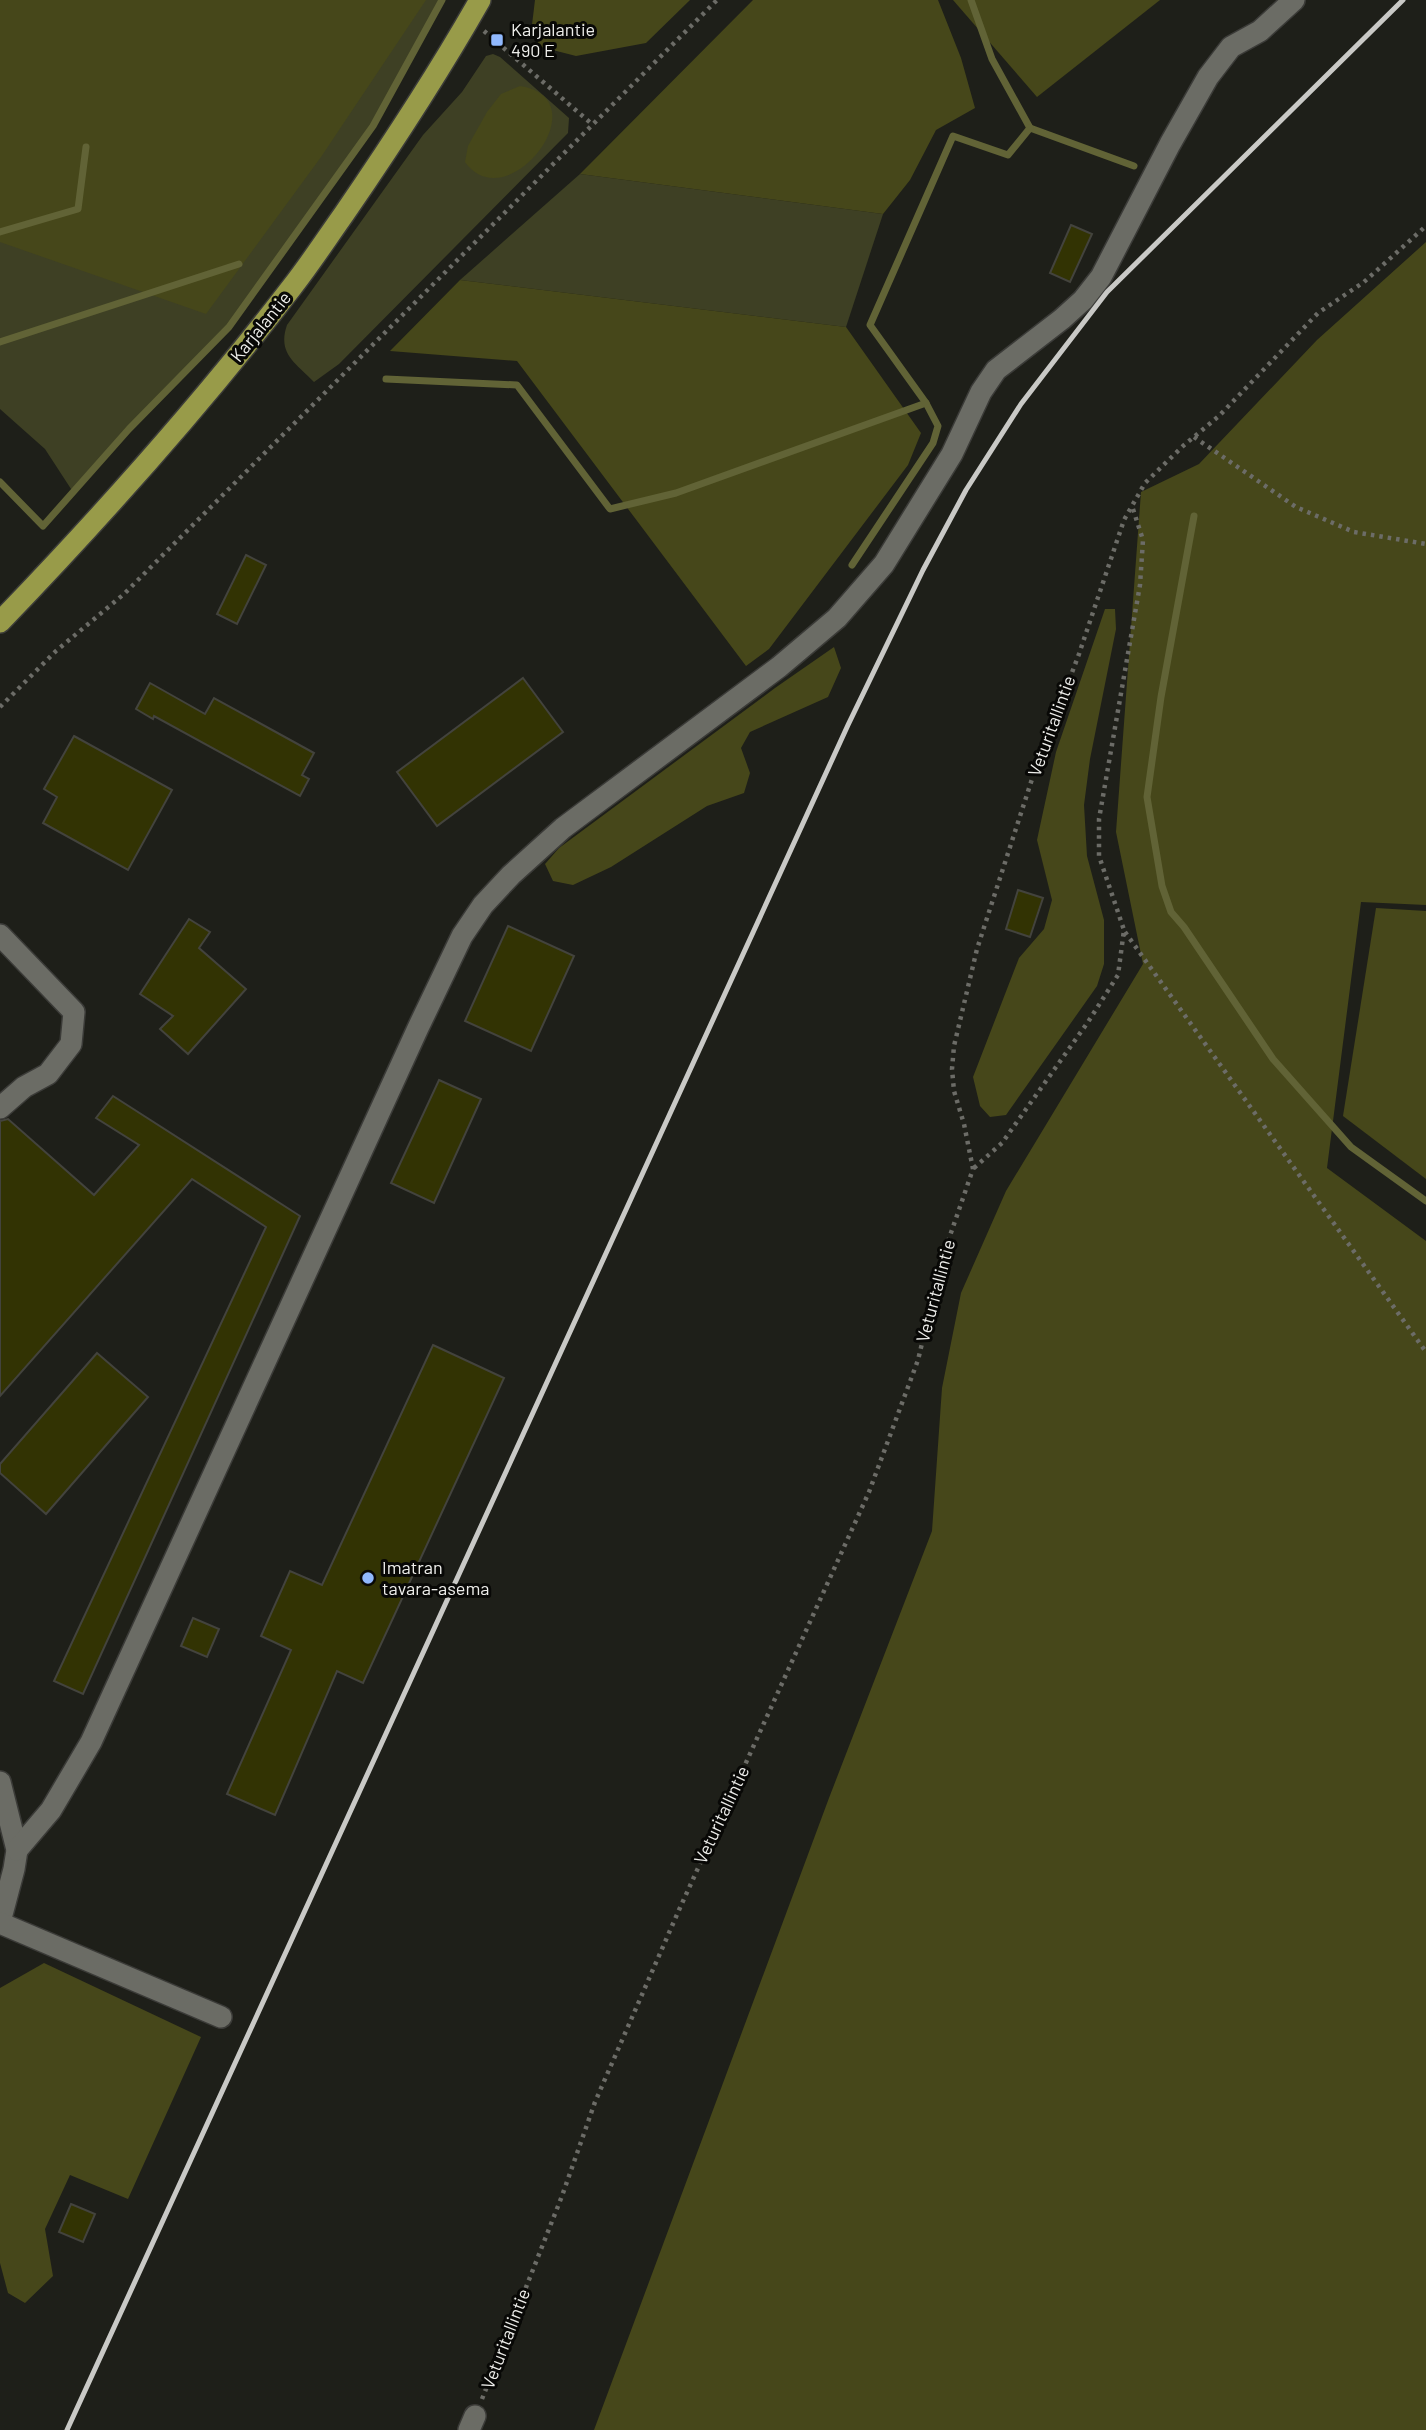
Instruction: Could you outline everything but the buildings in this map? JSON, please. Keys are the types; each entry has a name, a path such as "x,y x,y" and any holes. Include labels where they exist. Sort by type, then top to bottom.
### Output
{"main road":[{"name":"Karjalantie","path":"0,622 64,556 216,383 294,285 385,154 480,0"}],"street":[{"path":"17,1850 51,1810 91,1742 418,1028 462,936 482,905 563,828 779,667 845,609 884,564 951,454 981,392 996,370 1062,319 1083,300 1101,277 1208,77 1231,47 1260,31 1294,0"},
{"path":"0,935 74,1012 71,1044 48,1074 24,1087 0,1108"},
{"path":"0,1782 17,1850 0,1923 221,2017"}],"path":[{"path":"0,707 55,651 124,594 717,0"},
{"path":"469,20 496,40 593,125"},
{"name":"Veturitallintie","path":"472,2426 562,2196 595,2102 869,1492 918,1360 943,1256 974,1169 954,1091 952,1069 957,1034 977,949 1016,828 1124,520 1145,483 1219,416 1318,313 1364,282 1426,226"},
{"path":"1194,437 1297,507 1354,532 1426,544"},
{"path":"1132,506 1143,540 1140,585 1099,819 1099,856 1124,930 1426,1352"},
{"path":"974,1169 1002,1143 1118,975 1124,930"}],"green space":[{"path":"255,0 442,0 373,126 229,327 129,429 73,492 45,449 0,409 0,123"},
{"path":"493,54 500,57 569,118 568,133 339,364 314,382 286,351 284,343 287,325 423,135 462,92 486,56"},
{"path":"580,174 883,214 846,327 460,280"}],"shaded area":[{"path":"0,0 426,0 321,157 206,314 0,242"},
{"path":"535,0 690,0 646,43 576,56 541,47 531,33"},
{"path":"753,0 938,0 961,58 975,108 936,130 910,180 883,214 580,174"},
{"path":"953,0 1160,0 1037,97"},
{"path":"520,86 543,95 552,112 550,131 539,151 522,167 503,177 483,176 465,162 468,146 487,112 501,94"},
{"path":"1426,242 1426,905 1361,902 1327,1168 1426,1241 1426,2430 594,2430 829,1798 932,1531 942,1388 961,1293 1006,1191 1143,964 1116,832 1141,492 1199,464 1317,340"},
{"path":"460,280 846,327 921,433 908,465 769,649 746,666 517,361 390,351"},
{"path":"1105,609 1115,609 1116,629 1090,759 1084,805 1087,856 1104,920 1104,964 1097,986 1006,1115 990,1117 980,1106 973,1077 1019,958 1044,929 1052,900 1037,840 1056,752"},
{"path":"834,647 841,668 828,697 750,732 741,748 750,773 744,793 707,806 611,867 573,885 553,881 545,864 559,848"},
{"path":"1376,908 1426,911 1426,1179 1343,1116"},
{"path":"44,1963 201,2037 128,2199 70,2175 45,2229 53,2276 25,2303 8,2293 0,2263 0,1988"}],"waterway":[{"path":"0,482 43,526 129,429 229,327 373,126 442,0"},
{"path":"971,0 992,59 1030,128 1134,166"},
{"path":"852,565 933,443 938,426 926,403 870,325 953,136 1008,155 1030,128"},
{"path":"0,232 78,209 86,147"},
{"path":"0,342 239,264"},
{"path":"386,379 517,385 610,509 676,493 926,403"},
{"path":"1194,516 1161,697 1147,797 1162,886 1171,912 1184,927 1273,1059 1351,1147 1426,1201"}],"railway":[{"path":"67,2430 848,725 923,570 966,490 1021,404 1107,292 1403,0"}],"place":[{"name":"Karjalantie 490 E","path":"497,40"},
{"name":"Imatran tavara-asema","path":"368,1578"}]}
